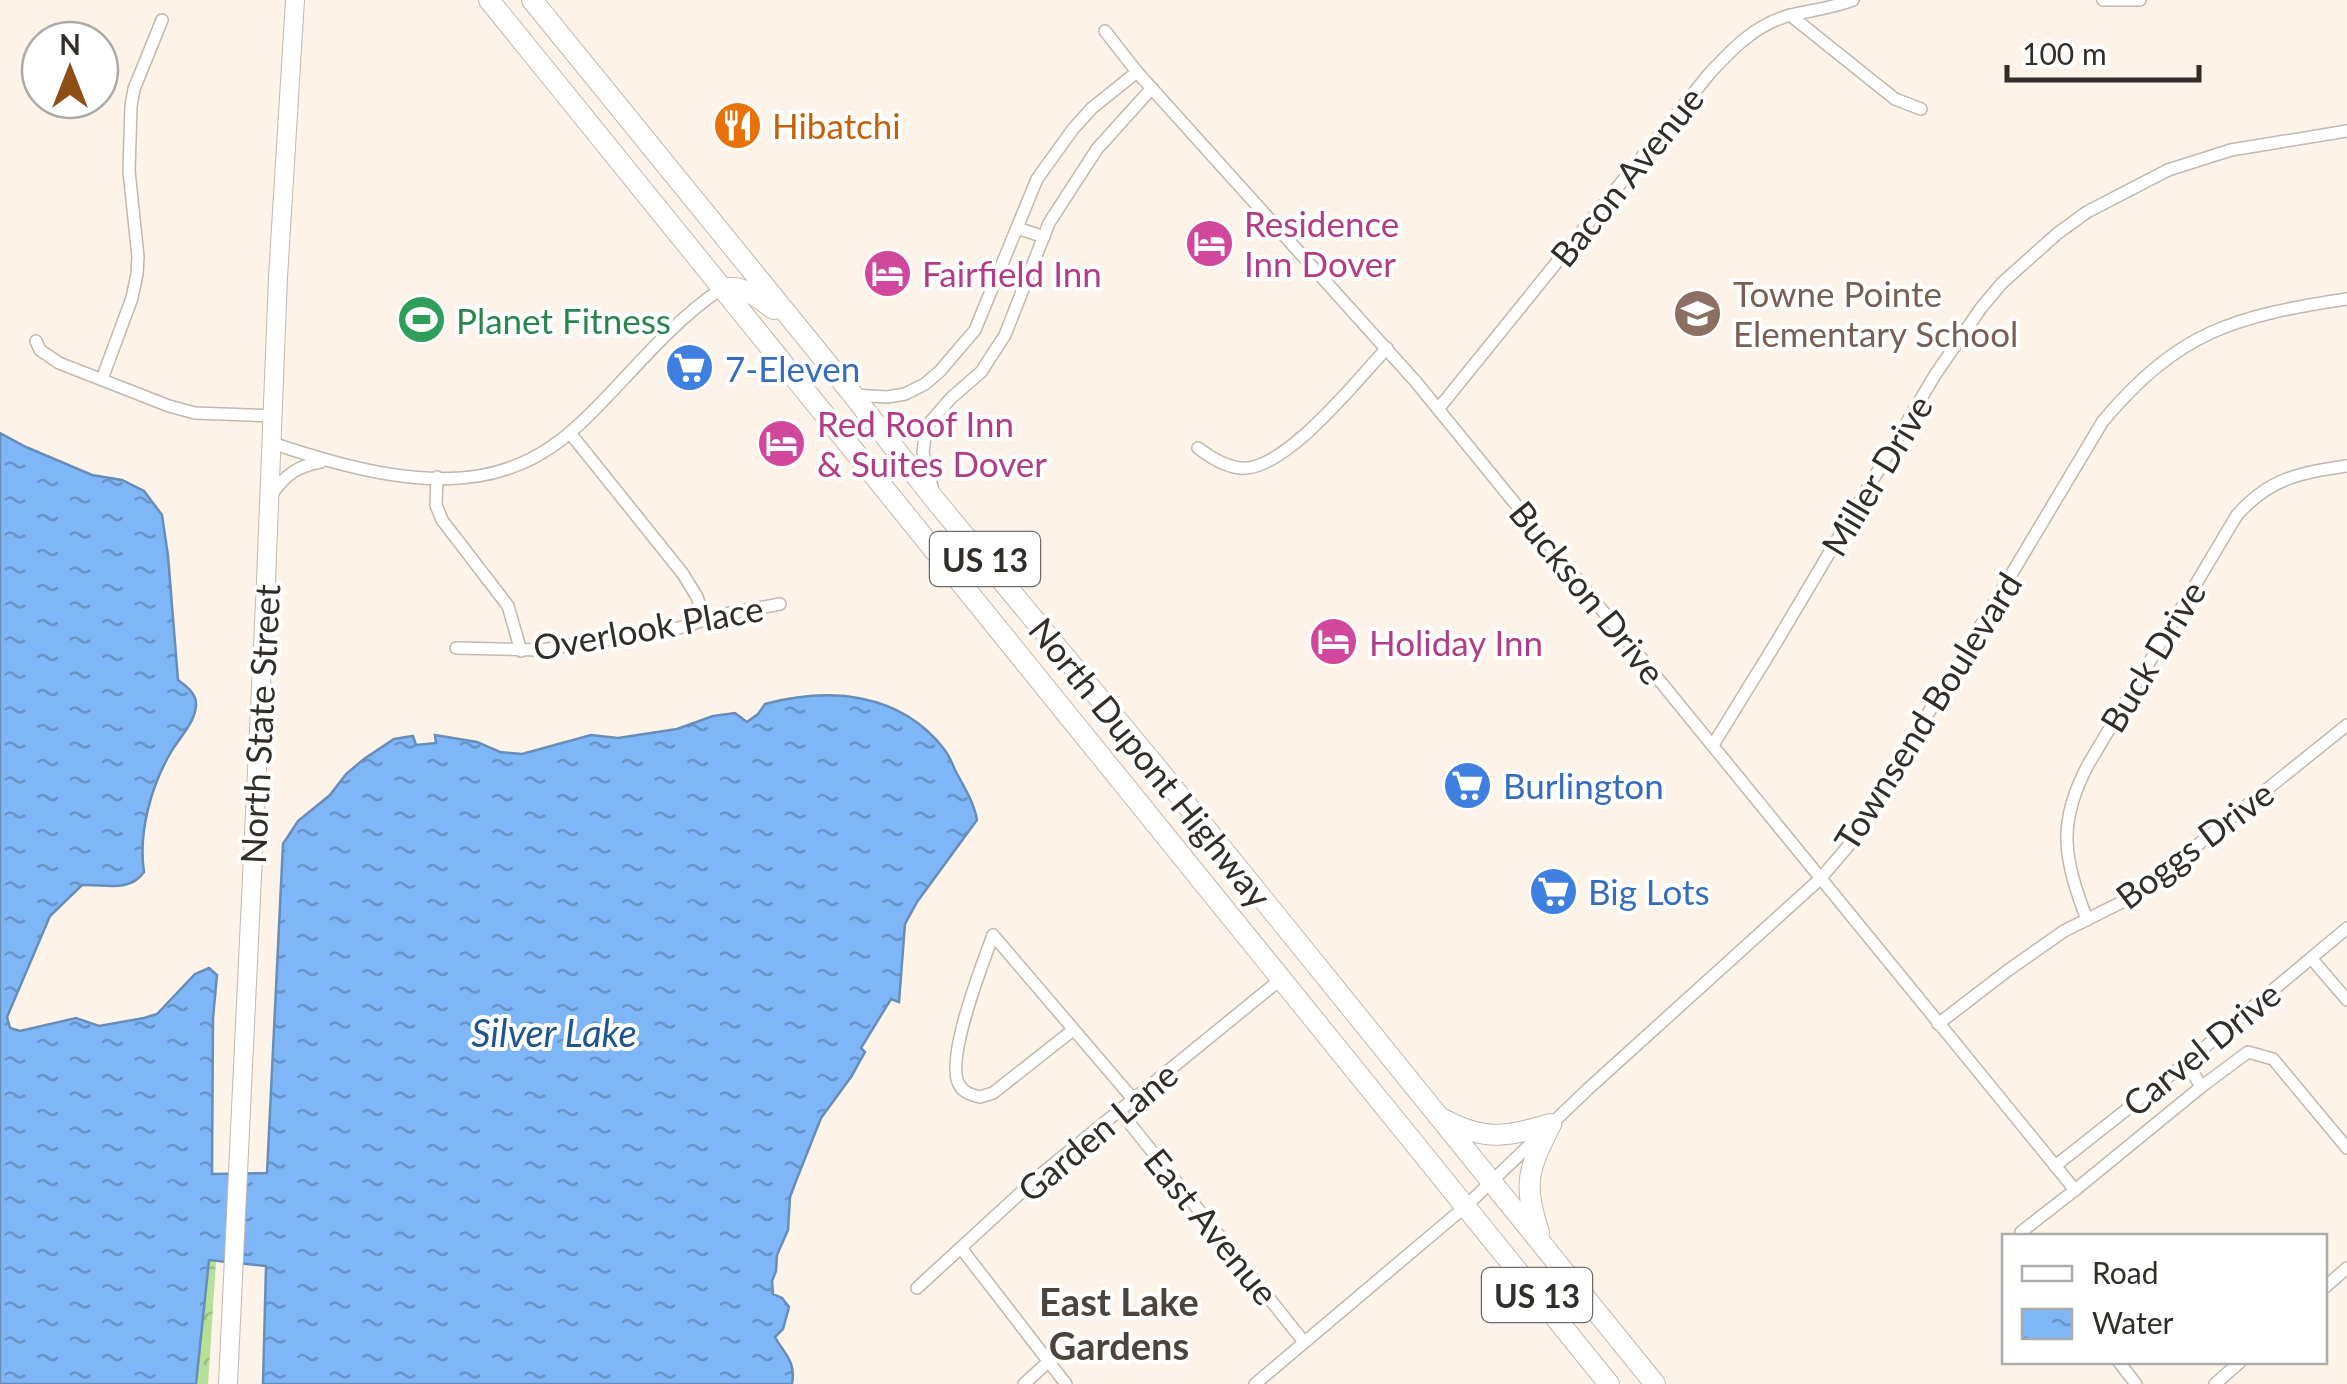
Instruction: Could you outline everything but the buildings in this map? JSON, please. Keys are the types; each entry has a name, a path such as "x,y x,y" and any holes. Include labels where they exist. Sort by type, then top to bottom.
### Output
{"highway":[{"name":"North Dupont Highway","path":"489,0 1609,1384"},
{"name":"North Dupont Highway","path":"532,0 1655,1384"},
{"path":"722,289 744,289 792,322"},
{"path":"908,516 930,527 964,569 982,573 992,568"},
{"path":"1439,1117 1486,1135 1516,1133 1551,1124"},
{"path":"1545,1248 1530,1205 1529,1177 1532,1160 1551,1124"}],"main road":[{"name":"North State Street","path":"282,0 289,64"},
{"name":"North State Street","path":"228,1384 295,0"}],"street":[{"name":"Bacon Avenue","path":"1439,408 1708,74 1740,42 1758,29 1790,16 1853,0"},
{"path":"2103,0 2140,0"},
{"path":"1790,16 1895,99 1921,109"},
{"path":"102,380 137,274 129,171 130,106 162,20"},
{"name":"Buckson Drive","path":"1105,32 1439,408 2075,1190"},
{"path":"853,395 905,394 940,371 975,330 1037,180 1092,108 1137,72"},
{"path":"936,500 923,453 926,426 981,372 1001,342 1049,223 1097,148 1152,88"},
{"name":"Miller Drive","path":"1712,744 1935,375 2002,284 2087,212 2168,170 2231,150 2347,131"},
{"path":"1017,228 1044,237"},
{"path":"272,442 326,461 375,472 437,478 478,476 512,468 570,433 670,328 722,289"},
{"name":"Townsend Boulevard","path":"1255,1384 1466,1206 1820,879 1850,844 2103,421 2129,390 2186,345 2213,330 2253,316 2347,299"},
{"path":"36,341 40,350 59,363 169,406 195,413 273,416"},
{"path":"1198,448 1217,462 1242,468 1275,458 1302,438 1387,348"},
{"path":"570,433 684,574 705,620"},
{"path":"270,497 294,470 326,461"},
{"name":"Buck Drive","path":"2087,920 2068,862 2067,828 2074,794 2089,764 2248,502 2278,481 2347,466"},
{"path":"437,478 436,500 442,520 508,606 521,650"},
{"name":"Overlook Place","path":"456,648 541,650 679,628 780,604"},
{"name":"Boggs Drive","path":"1938,1024 2050,941 2134,896 2347,725"},
{"name":"Carvel Drive","path":"2055,1166 2347,928"},
{"path":"1073,1030 993,1094 980,1098 961,1089 956,1080 958,1042 993,935 1133,1099"},
{"path":"2311,958 2347,1000"},
{"name":"Garden Lane","path":"917,1288 1039,1176 1281,979"},
{"path":"2022,1234 2248,1052 2273,1059 2347,1148"},
{"path":"2187,1062 2201,1087"},
{"name":"East Avenue","path":"1120,1110 1304,1342"},
{"path":"960,1248 1066,1384"},
{"path":"2327,1285 2347,1268"},
{"path":"1024,1384 1048,1362"},
{"path":"2121,1364 2136,1384"},
{"path":"2214,1384 2238,1364"}],"green space":[{"path":"208,1260 216,1261 208,1384 196,1384"}],"water":[{"name":"Silver Lake","path":"0,433 92,475 122,480 144,491 162,515 178,680 196,700 190,723 164,765 152,795 143,842 144,872 124,885 82,885 50,916 7,1017 10,1028 20,1031 76,1018 99,1026 144,1018 157,1014 195,974 209,968 217,975 212,1174 267,1173 283,844 298,821 330,795 346,774 394,739 413,736 416,745 436,743 435,735 522,754 591,735 618,738 677,729 713,716 735,713 747,722 765,704 838,696 885,705 926,730 944,749 977,820 905,924 899,1002 891,999 861,1048 865,1052 851,1077 821,1118 790,1197 788,1230 777,1255 772,1281 773,1294 789,1307 783,1329 775,1337 791,1364 792,1384 263,1384 266,1266 209,1260 196,1384 0,1384"}],"place":[{"name":"Hibatchi","path":"737,125"},
{"name":"Residence Inn Dover","path":"1209,243"},
{"name":"Fairfield Inn","path":"887,273"},
{"name":"Towne Pointe Elementary School","path":"1698,313"},
{"name":"Planet Fitness","path":"421,320"},
{"name":"7-Eleven","path":"690,368"},
{"name":"Red Roof Inn & Suites Dover","path":"782,443"},
{"name":"Holiday Inn","path":"1334,642"},
{"name":"Burlington","path":"1468,785"},
{"name":"Big Lots","path":"1553,891"}],"district":[{"name":"East Lake Gardens","path":"1119,1323"}]}
